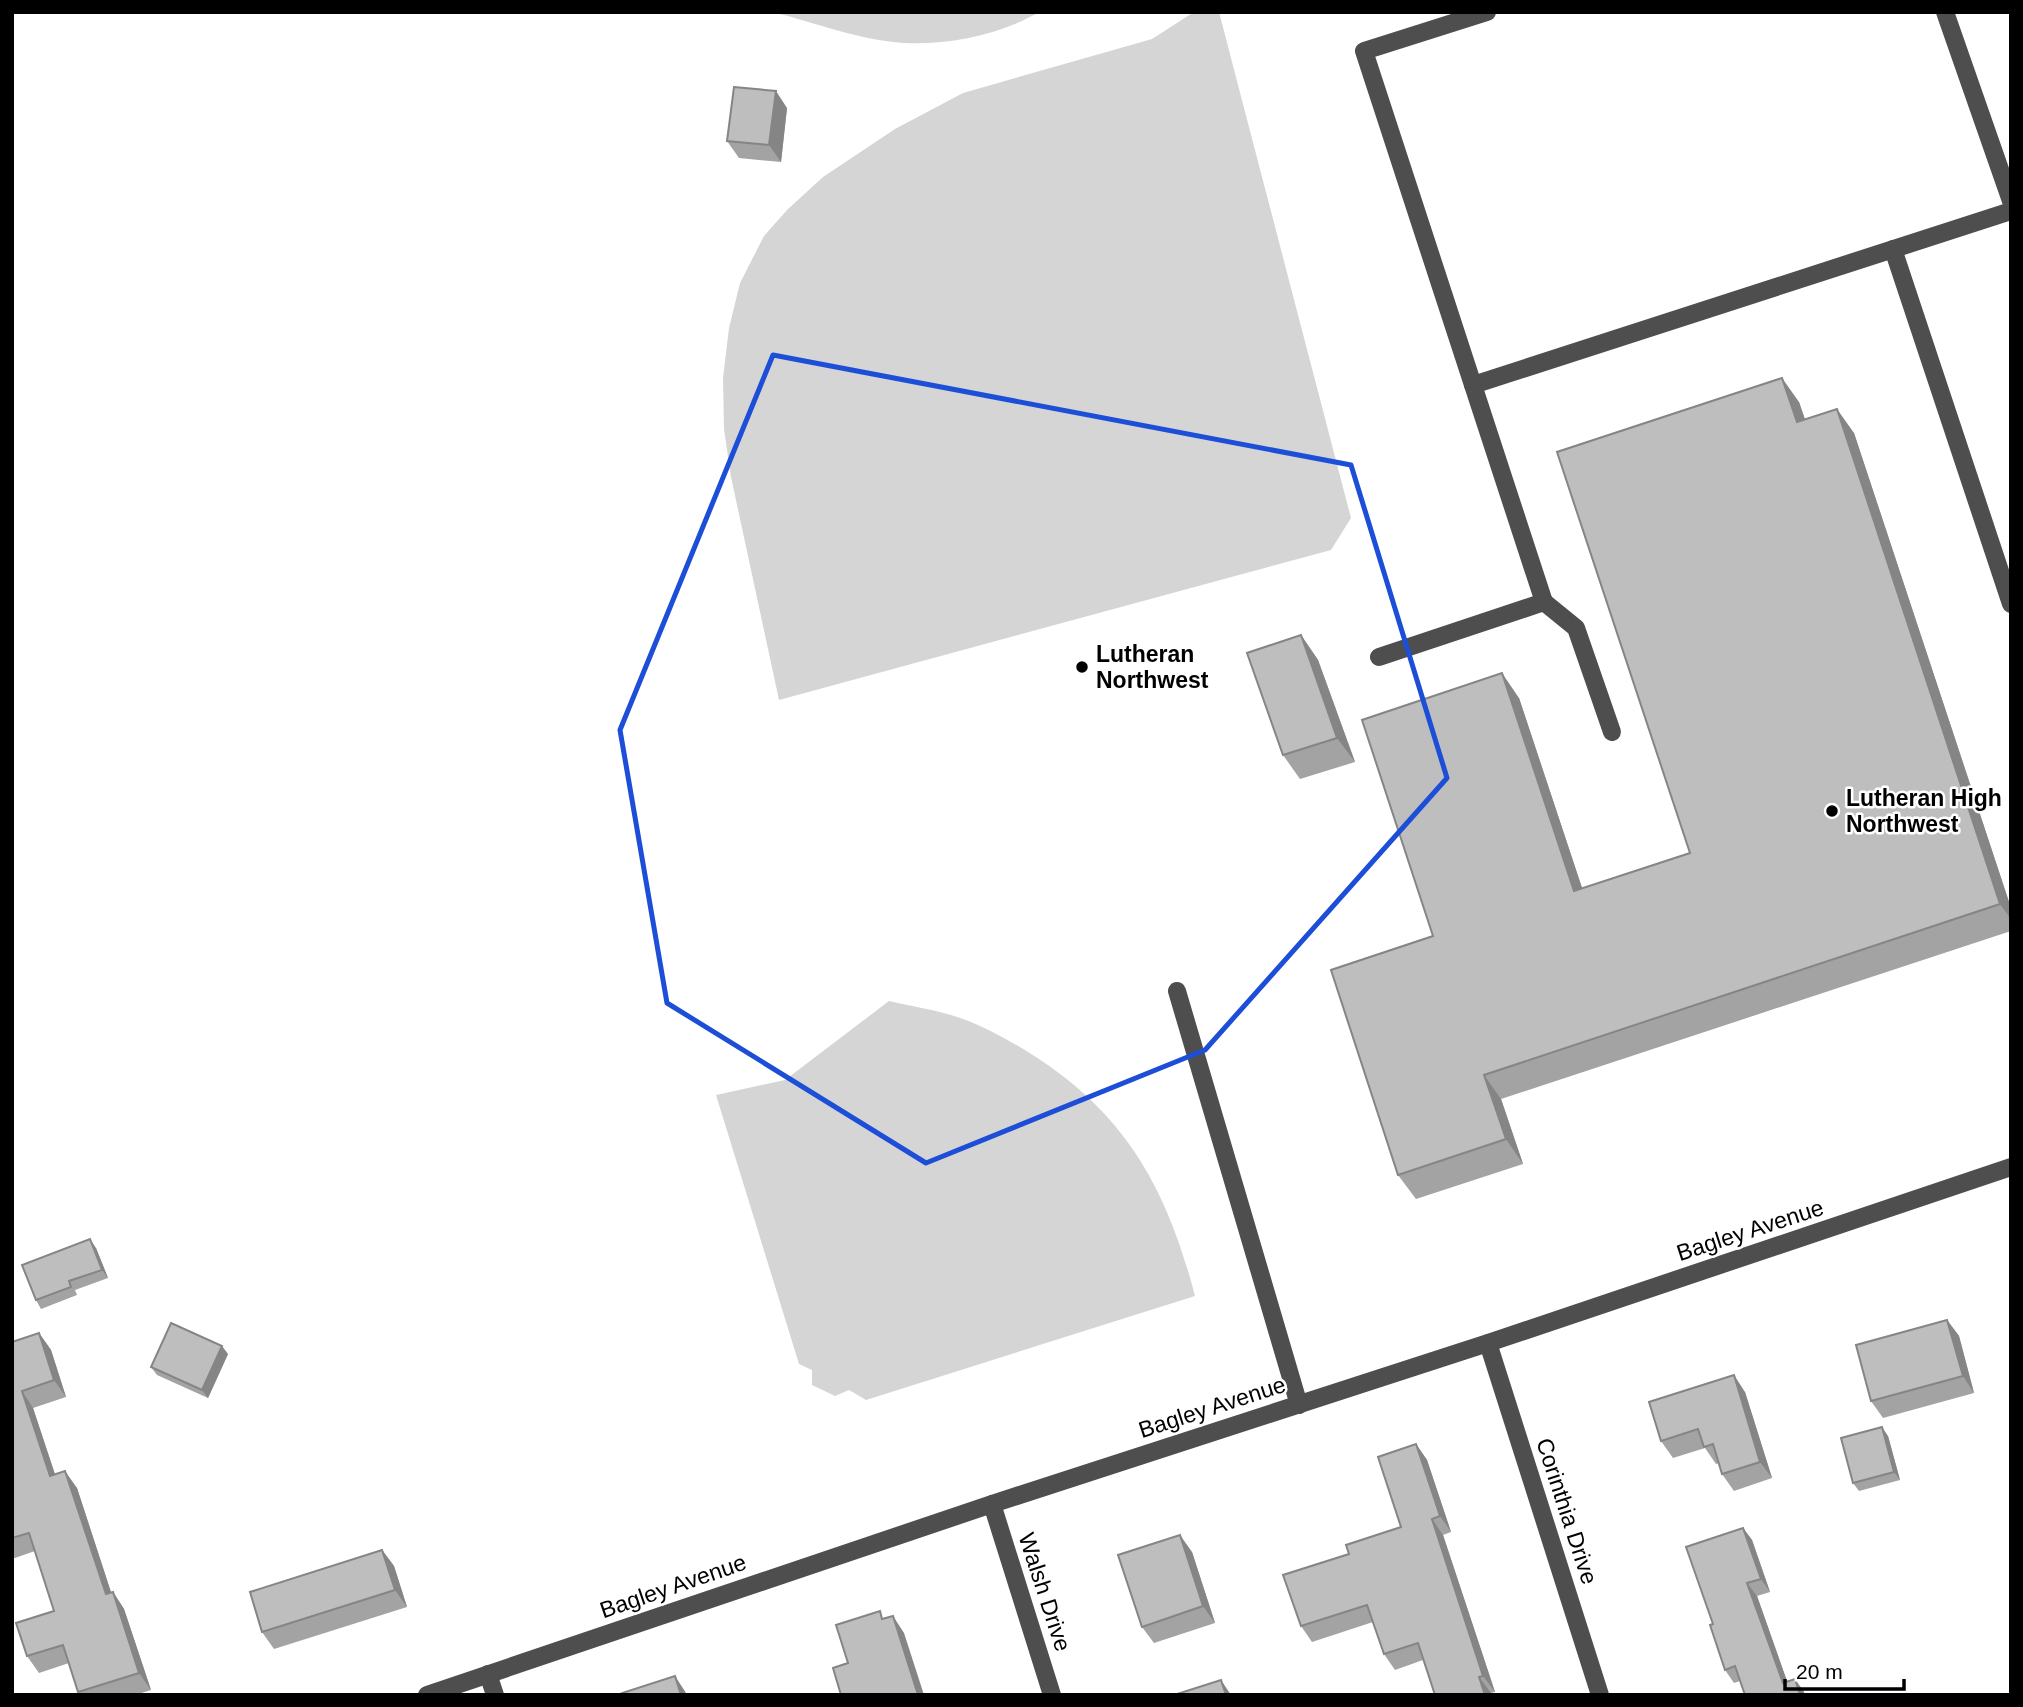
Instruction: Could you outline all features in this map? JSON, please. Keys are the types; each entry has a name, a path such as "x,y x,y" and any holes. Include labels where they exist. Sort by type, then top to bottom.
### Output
{"street":[{"path":"1487,12 1364,51 1544,602 1576,628 1612,732"},
{"path":"1945,12 2011,201"},
{"path":"1473,385 2011,211"},
{"path":"1893,249 2011,604"},
{"path":"1379,657 1544,602"},
{"path":"1177,991 1299,1405"},
{"name":"Bagley Avenue","path":"428,1695 992,1504 1488,1343 2011,1167"},
{"name":"Corinthia Drive","path":"1488,1343 1600,1695"},
{"name":"Walsh Drive","path":"992,1504 1052,1695"},
{"path":"488,1674 495,1695"}],"highlighted area":[{"path":"773,355 1351,465 1447,778 1205,1050 926,1163 667,1003 620,730"}],"shaded area":[{"path":"773,12 1039,12 1008,27 974,37 904,43 871,38"},
{"path":"1194,12 1219,12 1351,518 1331,550 779,700 731,477 724,429 723,378 729,328 740,283 764,236 787,210 823,177 895,129 963,93 1152,39"},
{"path":"889,1001 951,1015 991,1031 1062,1075 1091,1100 1116,1127 1155,1187 1171,1221 1195,1296 866,1400 849,1390 835,1396 812,1385 812,1370 799,1364 716,1095 785,1080"}],"building":[{"path":"734,87 776,91 769,145 727,141"},
{"name":"Lutheran High Northwest","path":"1782,378 1797,422 1837,409 2000,904 1484,1075 1506,1139 1398,1175 1331,970 1433,936 1362,720 1502,673 1574,891 1690,853 1557,452"},
{"path":"1301,635 1337,738 1283,755 1247,653"},
{"path":"90,1239 102,1270 69,1281 71,1287 36,1300 22,1265"},
{"path":"1947,1320 1963,1376 1871,1401 1856,1345"},
{"path":"171,1323 222,1346 202,1390 151,1367"},
{"path":"39,1333 54,1380 22,1391 50,1476 65,1471 106,1594 113,1592 139,1673 78,1692 63,1645 27,1656 16,1623 54,1611 29,1533 12,1538 12,1342"},
{"path":"1734,1375 1760,1462 1722,1474 1713,1444 1704,1447 1698,1429 1661,1441 1649,1402"},
{"path":"1882,1427 1894,1472 1853,1483 1841,1438"},
{"path":"1416,1444 1440,1516 1432,1519 1483,1676 1479,1677 1485,1695 1435,1695 1418,1643 1384,1654 1367,1605 1301,1626 1283,1575 1349,1554 1346,1545 1401,1527 1378,1457"},
{"path":"1743,1528 1761,1579 1747,1583 1783,1683 1795,1679 1800,1695 1745,1695 1735,1666 1725,1670 1710,1625 1713,1624 1686,1547"},
{"path":"1180,1535 1203,1606 1142,1627 1118,1555"},
{"path":"382,1550 395,1590 262,1632 250,1592"},
{"path":"880,1611 882,1619 893,1616 918,1695 841,1695 833,1668 848,1663 836,1625"},
{"path":"675,1676 681,1695 622,1693"},
{"path":"1221,1680 1226,1695 1174,1695"}],"place":[{"name":"Lutheran Northwest","path":"1082,667"},
{"name":"Lutheran High Northwest","path":"1832,811"}]}
